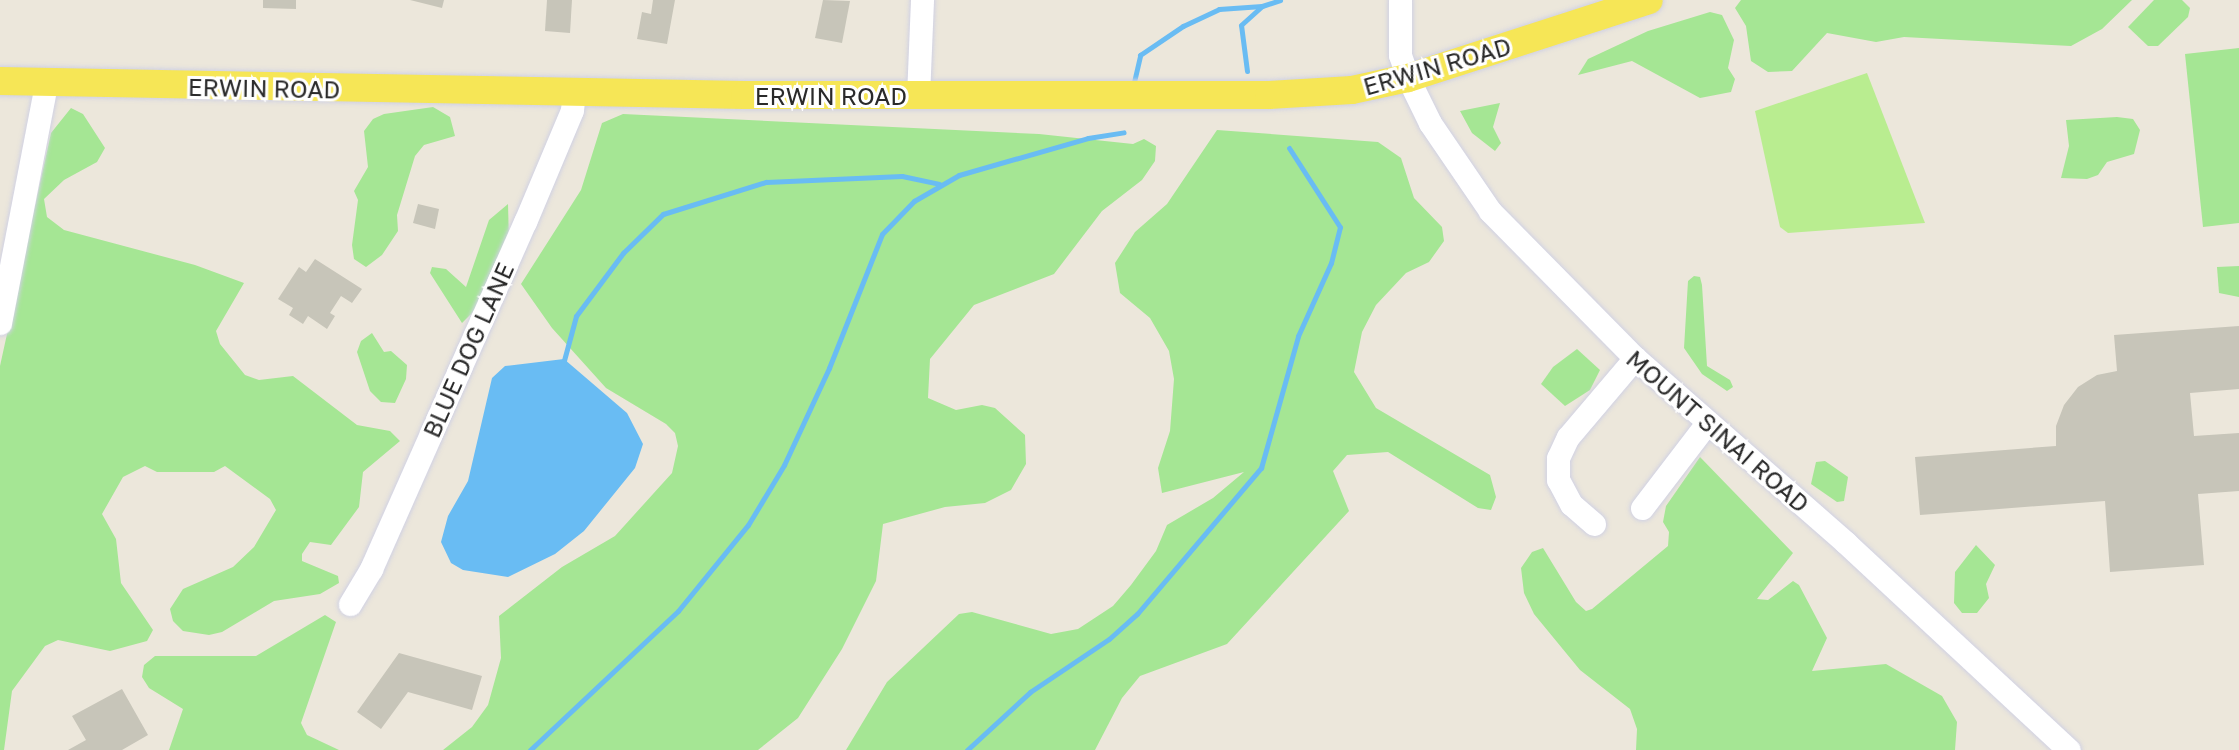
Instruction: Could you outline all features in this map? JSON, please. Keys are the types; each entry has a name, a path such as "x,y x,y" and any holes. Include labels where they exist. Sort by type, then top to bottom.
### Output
{"main road":[{"name":"ERWIN ROAD","path":"0,81 46,84 574,92 1228,97 1352,90 1408,78 1649,0"}],"street":[{"path":"918,96 922,0"},
{"name":"MOUNT SINAI ROAD","path":"1400,0 1401,55 1408,78 1430,123 1490,211 1635,358 1846,543 2069,750"},
{"path":"0,323 46,84"},
{"name":"BLUE DOG LANE","path":"350,604 371,569 525,222 572,110 574,92"},
{"path":"1594,524 1571,504 1558,480 1558,458 1568,437 1635,358"},
{"path":"1642,508 1707,423"}],"green space":[{"path":"1741,0 2132,0 2102,29 2071,46 1904,37 1876,42 1827,33 1792,71 1768,72 1751,61 1746,26 1735,8"},
{"path":"2154,0 2182,0 2190,8 2188,17 2158,46 2148,46 2128,27"},
{"path":"1710,12 1722,15 1734,40 1728,68 1735,79 1731,92 1700,98 1632,61 1578,75 1588,59 1648,31"},
{"path":"2239,48 2239,223 2203,227 2185,54"},
{"path":"1867,73 1925,223 1788,233 1780,227 1755,111"},
{"path":"1500,103 1493,127 1501,143 1495,151 1472,133 1460,111"},
{"path":"433,107 450,117 455,136 424,145 415,156 397,215 398,231 382,255 366,267 354,259 352,245 358,200 354,191 368,167 364,131 373,119 384,114"},
{"path":"71,108 83,114 105,148 97,162 64,180 44,199 47,217 64,230 195,265 244,283 216,331 220,344 245,375 259,380 293,376 357,425 390,431 400,441 363,472 359,507 331,545 310,542 302,554 302,561 338,576 339,583 320,594 274,601 222,632 209,635 183,631 173,621 170,609 183,589 233,567 254,547 276,510 270,499 225,466 214,472 157,472 145,466 123,477 102,514 116,539 121,583 153,630 147,641 110,651 58,640 45,646 12,691 4,750 0,750 0,366 51,133"},
{"path":"623,114 1039,134 1133,144 1144,139 1156,146 1155,161 1142,180 1102,211 1054,274 974,305 930,359 928,398 956,410 982,405 995,408 1025,435 1026,464 1011,490 985,503 945,507 883,524 876,581 842,649 798,718 758,750 443,750 472,727 488,705 501,658 499,616 562,567 615,536 672,473 678,446 675,433 666,424 606,388 552,328 521,284 581,190 602,123"},
{"path":"2117,117 2133,119 2140,130 2134,154 2107,162 2098,175 2087,179 2061,178 2069,146 2066,120"},
{"path":"1217,130 1378,142 1401,158 1414,198 1442,227 1444,241 1429,262 1406,273 1376,305 1362,332 1354,372 1376,408 1490,475 1496,497 1491,510 1478,508 1388,452 1347,455 1333,471 1349,511 1227,644 1140,676 1122,698 1095,750 846,750 887,682 959,614 972,612 1051,634 1078,629 1113,606 1131,585 1156,551 1167,525 1213,498 1244,472 1162,493 1158,468 1170,431 1174,379 1169,351 1150,318 1120,293 1115,263 1135,232 1167,204"},
{"path":"508,204 509,241 476,309 462,323 430,273 432,267 446,269 466,287 489,220"},
{"path":"2239,266 2239,297 2219,293 2217,267"},
{"path":"1694,276 1700,277 1702,285 1707,366 1730,380 1733,387 1727,391 1702,374 1684,348 1688,281"},
{"path":"372,333 384,352 391,351 407,365 406,379 395,403 381,402 370,391 357,352 361,341"},
{"path":"1577,349 1600,370 1590,390 1565,406 1541,384 1553,367"},
{"path":"1700,457 1793,553 1757,599 1768,600 1793,581 1799,585 1827,638 1812,671 1886,664 1942,696 1957,722 1955,750 1636,750 1637,729 1630,709 1580,670 1534,614 1524,593 1521,568 1532,552 1543,548 1576,602 1586,611 1592,609 1668,546 1669,532 1663,522 1666,506"},
{"path":"1825,461 1848,477 1844,501 1837,502 1811,484 1816,462"},
{"path":"1976,545 1995,565 1986,584 1989,598 1977,613 1962,613 1954,603 1955,572"},
{"path":"325,615 336,622 301,723 307,735 339,750 169,750 183,709 149,688 142,677 144,665 155,656 256,656"}],"water":[{"path":"564,359 627,413 643,444 635,468 584,531 555,554 508,577 463,570 451,563 441,542 448,516 468,481 492,378 505,366"}],"building":[{"path":"263,0 296,0 296,9 263,8"},
{"path":"410,0 444,0 442,8"},
{"path":"547,0 572,0 570,33 545,31"},
{"path":"653,0 675,0 667,44 637,39 642,12 651,14"},
{"path":"823,0 850,1 842,43 815,38"},
{"path":"418,204 439,209 435,229 413,223"},
{"path":"315,259 362,289 352,303 341,296 330,313 335,316 327,329 308,316 303,324 289,315 293,308 278,299 299,267 306,272"},
{"path":"2239,326 2239,389 2190,393 2194,436 2239,433 2239,491 2198,494 2204,565 2110,572 2105,501 1920,515 1915,457 2056,446 2056,426 2064,405 2078,387 2097,375 2117,371 2114,335"},
{"path":"399,653 482,676 472,710 408,692 381,729 357,712"},
{"path":"122,689 148,735 122,750 68,750 86,740 72,716"}],"waterway":[{"path":"1134,82 1140,55 1183,26 1219,9 1262,6 1280,0"},
{"path":"1247,71 1241,25 1262,6"},
{"path":"530,750 678,611 748,525 784,465 829,368 882,234 914,201 959,175 1088,138 1124,132"},
{"path":"967,750 1030,692 1109,639 1137,614 1261,468 1298,336 1331,263 1340,227 1289,148"},
{"path":"563,364 576,316 623,253 663,214 766,182 902,176 939,184"}]}
